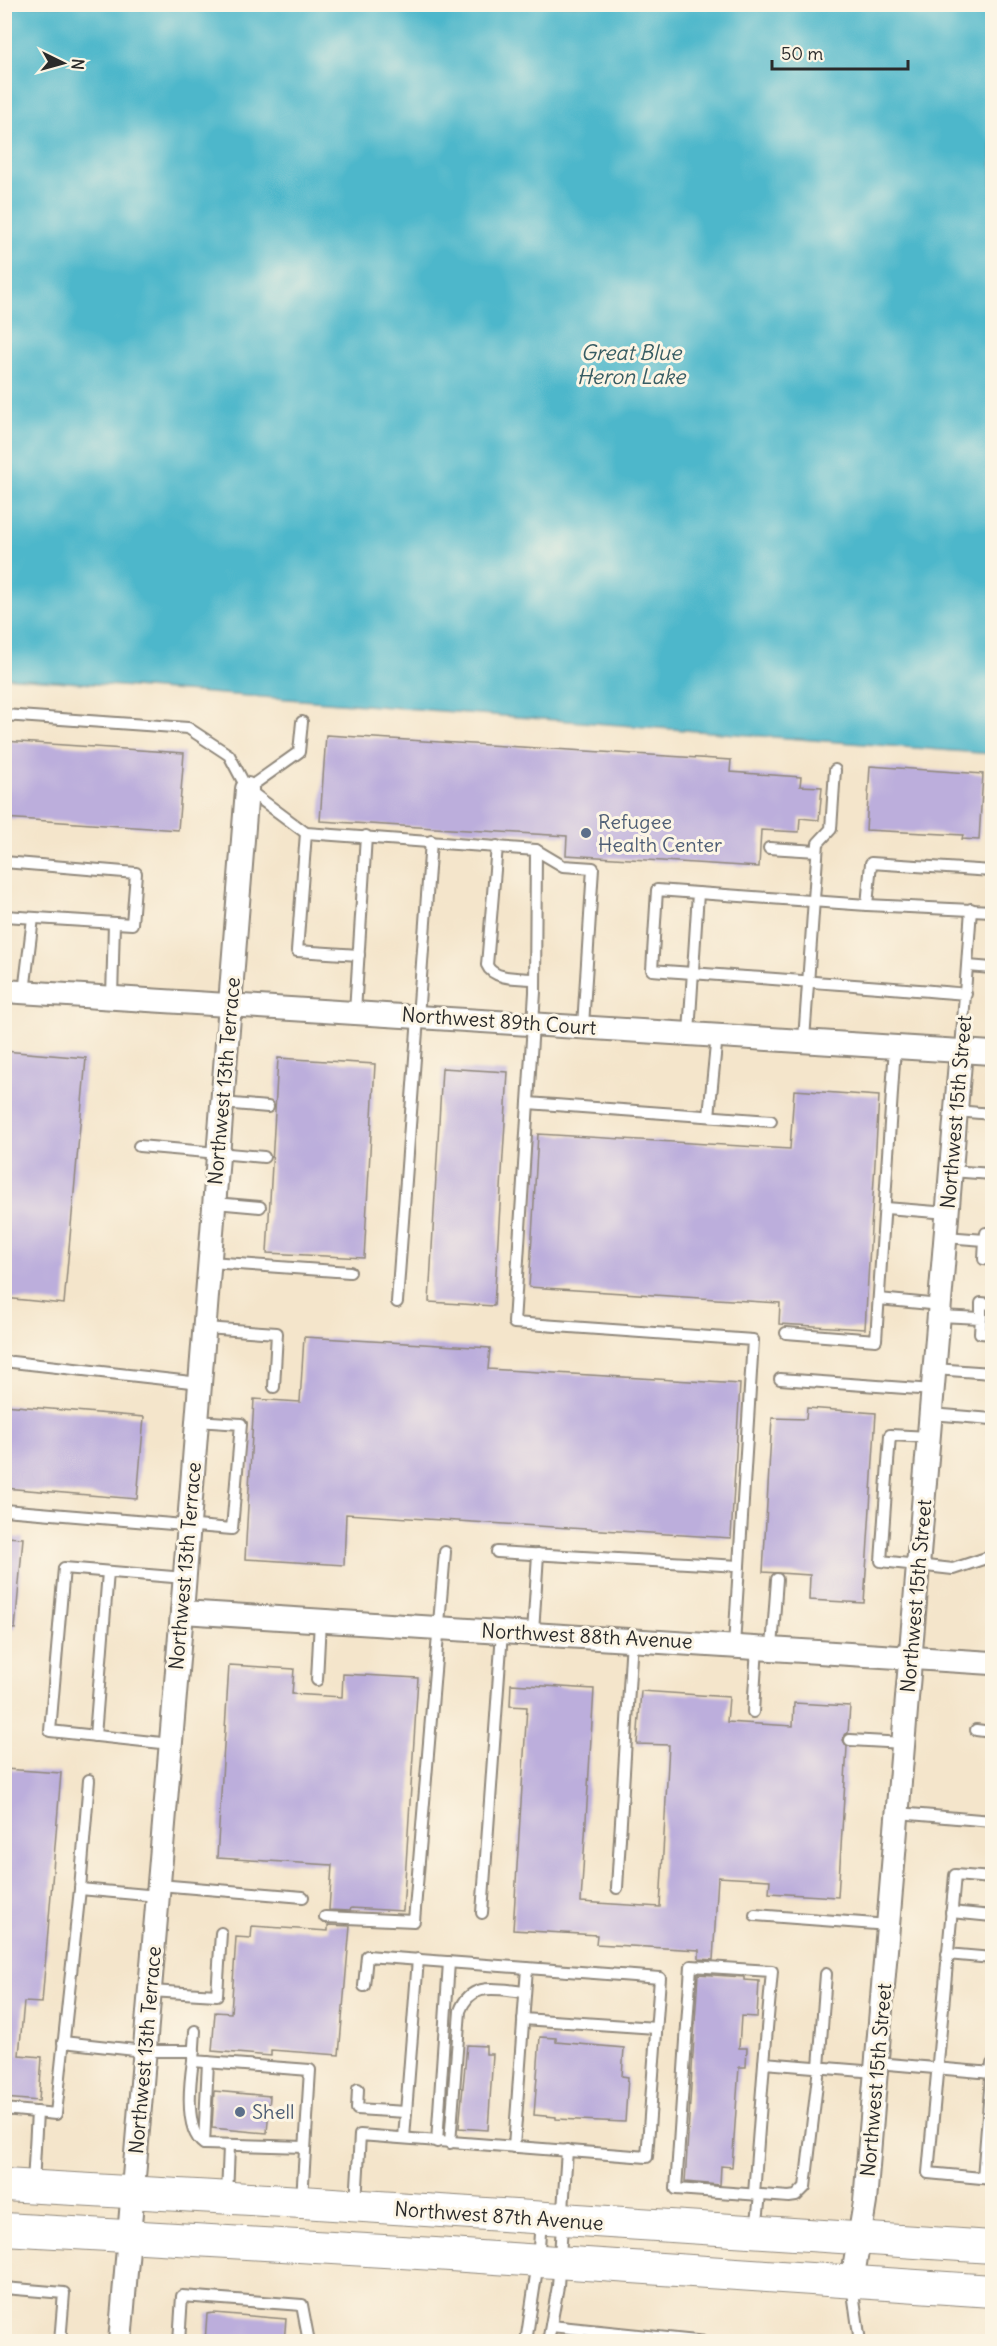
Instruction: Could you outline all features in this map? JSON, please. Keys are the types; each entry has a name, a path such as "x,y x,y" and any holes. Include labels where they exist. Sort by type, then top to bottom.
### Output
{"main road":[{"name":"Northwest 87th Avenue","path":"18,2186 993,2247"},
{"path":"4,2229 993,2291"}],"street":[{"name":"Northwest 13th Terrace","path":"120,2342 182,1612 248,789"},
{"name":"Northwest 89th Court","path":"14,991 993,1053"},
{"name":"Northwest 15th Street","path":"852,2282 865,2202 877,2068 961,1050"},
{"name":"Northwest 88th Avenue","path":"182,1612 993,1663"}],"lane":[{"path":"4,715 188,728 229,756 248,789 306,833 536,850 563,866 593,868 583,1026"},
{"path":"248,789 298,752 302,722"},
{"path":"804,1040 818,843 831,829 835,770"},
{"path":"306,833 297,951 359,955"},
{"path":"355,1012 366,836"},
{"path":"397,1302 431,841"},
{"path":"497,846 487,964 489,970 497,975 535,979"},
{"path":"769,848 818,851"},
{"path":"536,850 533,1023 514,1323 753,1340 734,1646"},
{"path":"4,862 136,873 132,924 4,916"},
{"path":"867,905 871,863 993,872"},
{"path":"966,994 652,970 657,890 814,902 993,910"},
{"path":"689,1033 698,893"},
{"name":"Northwest 15th Street","path":"961,1050 970,909"},
{"path":"14,991 33,918"},
{"path":"112,997 114,923"},
{"path":"968,966 993,968"},
{"path":"709,1116 717,1035"},
{"path":"786,1333 876,1340 896,1046"},
{"path":"222,1103 268,1107"},
{"path":"528,1103 771,1121"},
{"path":"956,1111 993,1114"},
{"path":"139,1146 264,1157"},
{"path":"951,1171 993,1173"},
{"path":"215,1203 260,1207"},
{"path":"886,1208 948,1213"},
{"path":"945,1237 989,1236 984,1259 993,1260"},
{"path":"210,1262 350,1272"},
{"path":"879,1299 981,1318"},
{"path":"993,1304 981,1303 980,1333 993,1334"},
{"path":"205,1328 277,1333 274,1387"},
{"path":"12,1362 200,1383"},
{"path":"780,1379 934,1380 993,1373"},
{"path":"931,1414 993,1419"},
{"path":"4,1510 232,1528 241,1424 197,1421"},
{"path":"929,1437 890,1435 881,1561 953,1569 993,1556"},
{"path":"325,1917 414,1921 446,1552"},
{"path":"497,1552 739,1566"},
{"path":"533,1633 538,1554"},
{"path":"171,1744 50,1731 64,1568 184,1578"},
{"path":"95,1736 108,1572"},
{"path":"753,1712 777,1579"},
{"path":"317,1680 320,1620"},
{"path":"482,1913 502,1632"},
{"path":"616,1888 632,1639"},
{"path":"976,1730 993,1732"},
{"path":"850,1740 904,1743"},
{"path":"4,2109 56,2114 89,1780"},
{"path":"898,1813 993,1821"},
{"path":"993,1878 955,1875 928,2173 988,2178 993,2064"},
{"path":"80,1889 303,1897"},
{"path":"951,1912 993,1916"},
{"path":"755,1916 889,1925"},
{"path":"150,1991 217,1995 221,1933"},
{"path":"947,1954 993,1958"},
{"path":"356,2206 360,2135 647,2157 660,1978 367,1956 364,1986"},
{"path":"404,2138 418,1959"},
{"path":"436,2142 449,1962"},
{"path":"755,2232 757,2195 765,2063 772,1971 691,1966 676,2189 757,2195 789,2197 795,2196 805,2187 808,2180 826,1974"},
{"path":"514,2147 527,1968"},
{"path":"450,2143 460,2011 463,2002 472,1992 480,1989 525,1992"},
{"path":"523,2019 656,2028"},
{"path":"195,2031 189,2091 190,2107 198,2140 204,2144 229,2146 305,2147"},
{"path":"63,2042 194,2056 208,2062 310,2070 302,2202"},
{"path":"204,2144 208,2062"},
{"path":"765,2063 819,2067 937,2068 992,2073"},
{"path":"358,2089 357,2109 406,2112"},
{"path":"18,2186 37,2112"},
{"path":"226,2198 229,2146"},
{"path":"548,2342 551,2326 549,2263 551,2220 567,2150"},
{"path":"526,2342 549,2263 551,2220"},
{"path":"852,2282 860,2342"},
{"path":"4,2288 64,2293 60,2342"},
{"path":"178,2342 182,2296 303,2305 309,2342"},
{"path":"551,2326 706,2342"}],"water":[{"name":"Great Blue Heron Lake","path":"4,5 992,5 992,754 5,677"}],"building":[{"path":"326,735 731,760 730,772 801,777 800,786 822,787 819,820 800,818 799,832 761,830 759,867 566,855 567,836 320,821"},
{"path":"4,741 184,753 178,830 4,818"},
{"path":"870,766 983,774 979,840 962,839 963,835 866,830"},
{"path":"4,1051 86,1058 64,1304 4,1298"},
{"path":"278,1058 375,1064 364,1258 267,1253"},
{"path":"442,1068 508,1072 494,1306 429,1302"},
{"path":"794,1090 879,1096 865,1329 779,1324 780,1303 529,1287 538,1134 790,1149"},
{"path":"304,1337 490,1348 488,1369 740,1384 731,1538 346,1514 344,1565 245,1559 254,1399 300,1402"},
{"path":"4,1405 144,1417 137,1499 4,1488"},
{"path":"807,1408 876,1413 864,1603 809,1600 810,1575 763,1572 772,1418 806,1419"},
{"path":"4,1537 23,1538 15,1629 4,1628"},
{"path":"229,1665 294,1669 292,1694 342,1697 343,1674 418,1678 403,1911 351,1908 350,1911 329,1910 332,1865 217,1858"},
{"path":"511,1684 594,1689 581,1902 660,1907 669,1745 637,1744 641,1691 729,1697 727,1722 793,1726 794,1703 850,1706 848,1733 844,1735 843,1740 847,1747 838,1897 769,1893 770,1880 718,1877 713,1960 699,1959 699,1950 596,1944 597,1935 513,1930 527,1707 510,1706"},
{"path":"4,1769 61,1773 42,2003 24,2002 19,2055 42,2057 39,2101 4,2098"},
{"path":"328,1925 350,1926 339,2055 271,2050 271,2056 212,2051 215,2012 231,2013 236,1937 251,1938 252,1926 328,1931"},
{"path":"698,1974 744,1977 744,1980 759,1981 757,2017 741,2016 739,2048 747,2048 746,2067 739,2067 732,2167 721,2166 720,2185 685,2182"},
{"path":"540,2037 556,2038 556,2042 624,2048 622,2076 628,2077 625,2122 556,2119 556,2117 534,2115"},
{"path":"467,2045 486,2046 486,2054 493,2054 488,2130 459,2128"},
{"name":"Shell","path":"214,2091 270,2096 267,2133 212,2128"},
{"path":"207,2314 286,2319 284,2342 205,2342"}],"place":[{"name":"Refugee Health Center","path":"586,833"},
{"name":"Shell","path":"240,2112"}]}
